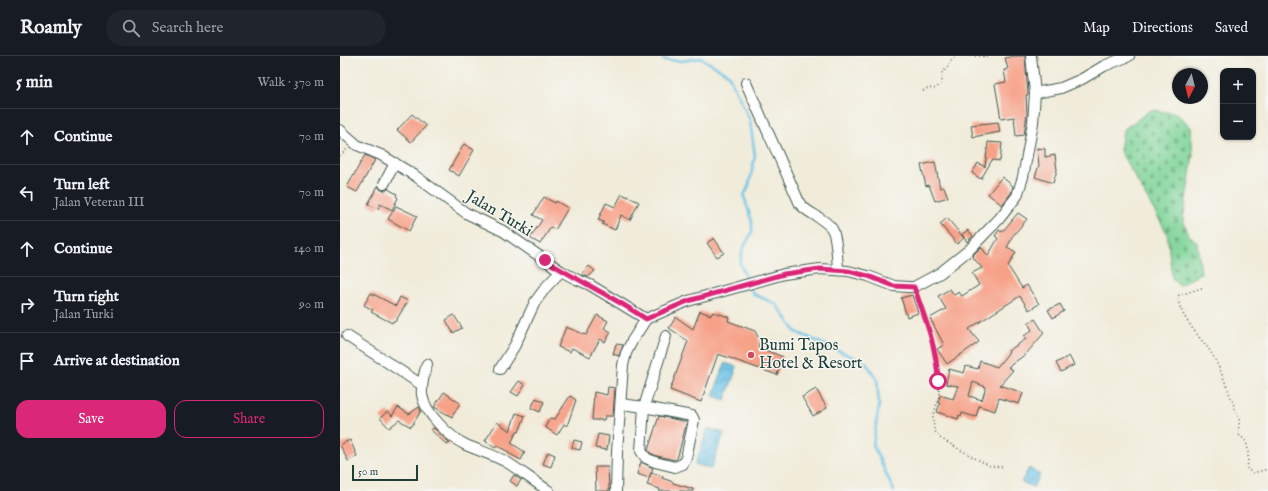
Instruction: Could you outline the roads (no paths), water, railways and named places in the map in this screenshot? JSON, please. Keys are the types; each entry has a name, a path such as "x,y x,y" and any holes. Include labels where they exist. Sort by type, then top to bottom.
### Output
{"street":[{"path":"616,491 617,445 623,366 626,353 638,330 646,319 688,301 795,272 820,269 838,269 868,276 894,286 914,287 940,273 969,250 999,219 1017,196 1023,177 1033,123 1036,93 1031,56"},
{"path":"1036,93 1061,88 1082,79 1104,66 1129,56"},
{"path":"746,83 800,204 805,210 826,223 832,229 838,269"},
{"name":"Jalan Turki","path":"340,130 357,145 381,155 395,163 466,213 503,231 561,270 597,289 646,319"},
{"path":"384,184 395,163"},
{"path":"500,370 515,345 535,302 561,270"},
{"path":"347,336 422,385"},
{"path":"621,404 644,407 692,416 694,420 686,458 683,464 675,467 655,462 646,458 641,451 644,407 666,336"},
{"path":"427,364 422,385 422,395 431,415 449,433 464,444 508,463 549,491"}],"water":[{"path":"725,363 737,367 725,400 713,396"},
{"path":"708,428 724,433 711,469 695,464"},
{"path":"1029,468 1040,475 1033,487 1021,482"}],"waterway":[{"path":"662,56 664,60 681,61 701,58 728,74 750,120 755,156 749,185 744,196 752,222 752,232 743,249 740,263 748,283"},
{"path":"750,287 753,294 776,304 796,332 866,363 877,379 879,405 873,445 894,491"}],"place":[{"name":"Bumi Tapos Hotel & Resort","path":"751,355"}]}
